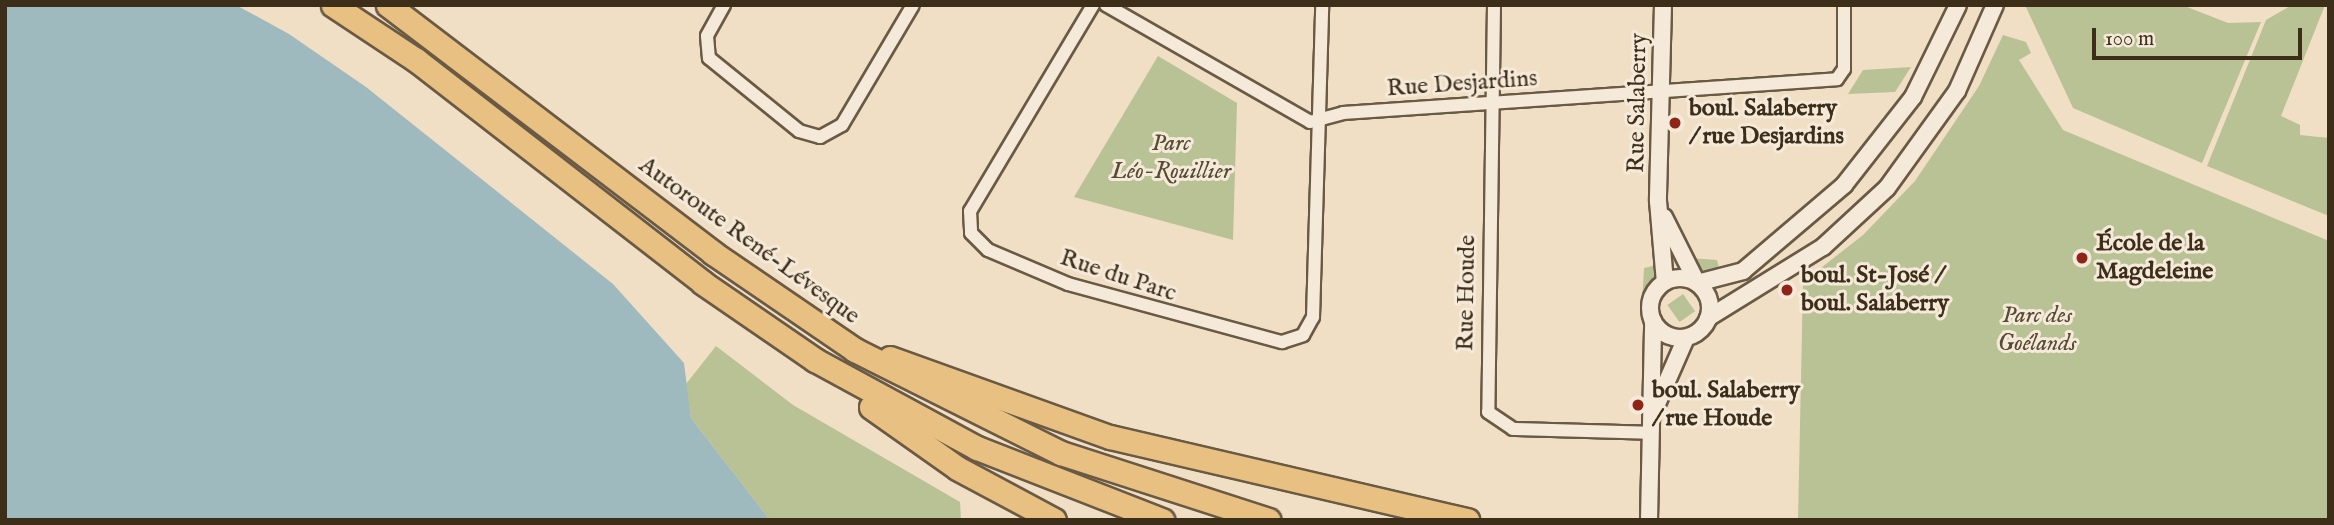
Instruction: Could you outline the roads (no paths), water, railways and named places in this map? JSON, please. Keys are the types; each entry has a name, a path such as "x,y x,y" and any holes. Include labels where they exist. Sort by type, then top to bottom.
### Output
{"highway":[{"path":"333,5 447,83 745,313 931,451 1054,520"},
{"name":"Autoroute René-Lévesque","path":"388,5 831,336 1044,446 1268,520"},
{"path":"745,313 844,377 960,440 1162,520"},
{"path":"831,336 1110,437 1468,520"}],"street":[{"path":"724,5 707,36 709,58 799,131 820,137 842,125 913,5"},
{"name":"Rue du Parc","path":"1093,5 970,211 971,233 988,250 1068,284 1177,317 1272,341 1297,339 1313,317 1322,5"},
{"name":"Rue Desjardins","path":"1107,5 1298,119 1492,102 1838,79 1844,66 1844,5"},
{"name":"Rue Houde","path":"1494,5 1488,412 1513,429 1652,426"},
{"name":"Rue Salaberry","path":"1663,5 1658,201 1665,282"},
{"path":"1649,520 1652,299 1665,282 1697,283 1743,271 1850,179 1913,97 1958,5"},
{"path":"1652,426 1668,367 1686,338 1708,318 1823,247 1887,188 1957,90 1995,5"},
{"name":"Rue Salaberry","path":"1658,201 1697,283"},
{"path":"1697,283 1709,301 1708,318"},
{"path":"1653,321 1665,334 1686,338"}],"water":[{"path":"5,5 236,5 289,34 366,87 613,284 684,363 691,418 770,520 5,520"}],"place":[{"name":"boul. Salaberry / rue Desjardins","path":"1675,123"},
{"name":"École de la Magdeleine","path":"2082,258"},
{"name":"boul. St-José / boul. Salaberry","path":"1787,290"},
{"name":"boul. Salaberry / rue Houde","path":"1638,405"}],"park label":[{"name":"Parc Léo-Rouillier","path":"1171,158"},
{"name":"Parc des Goélands","path":"2037,330"}]}
